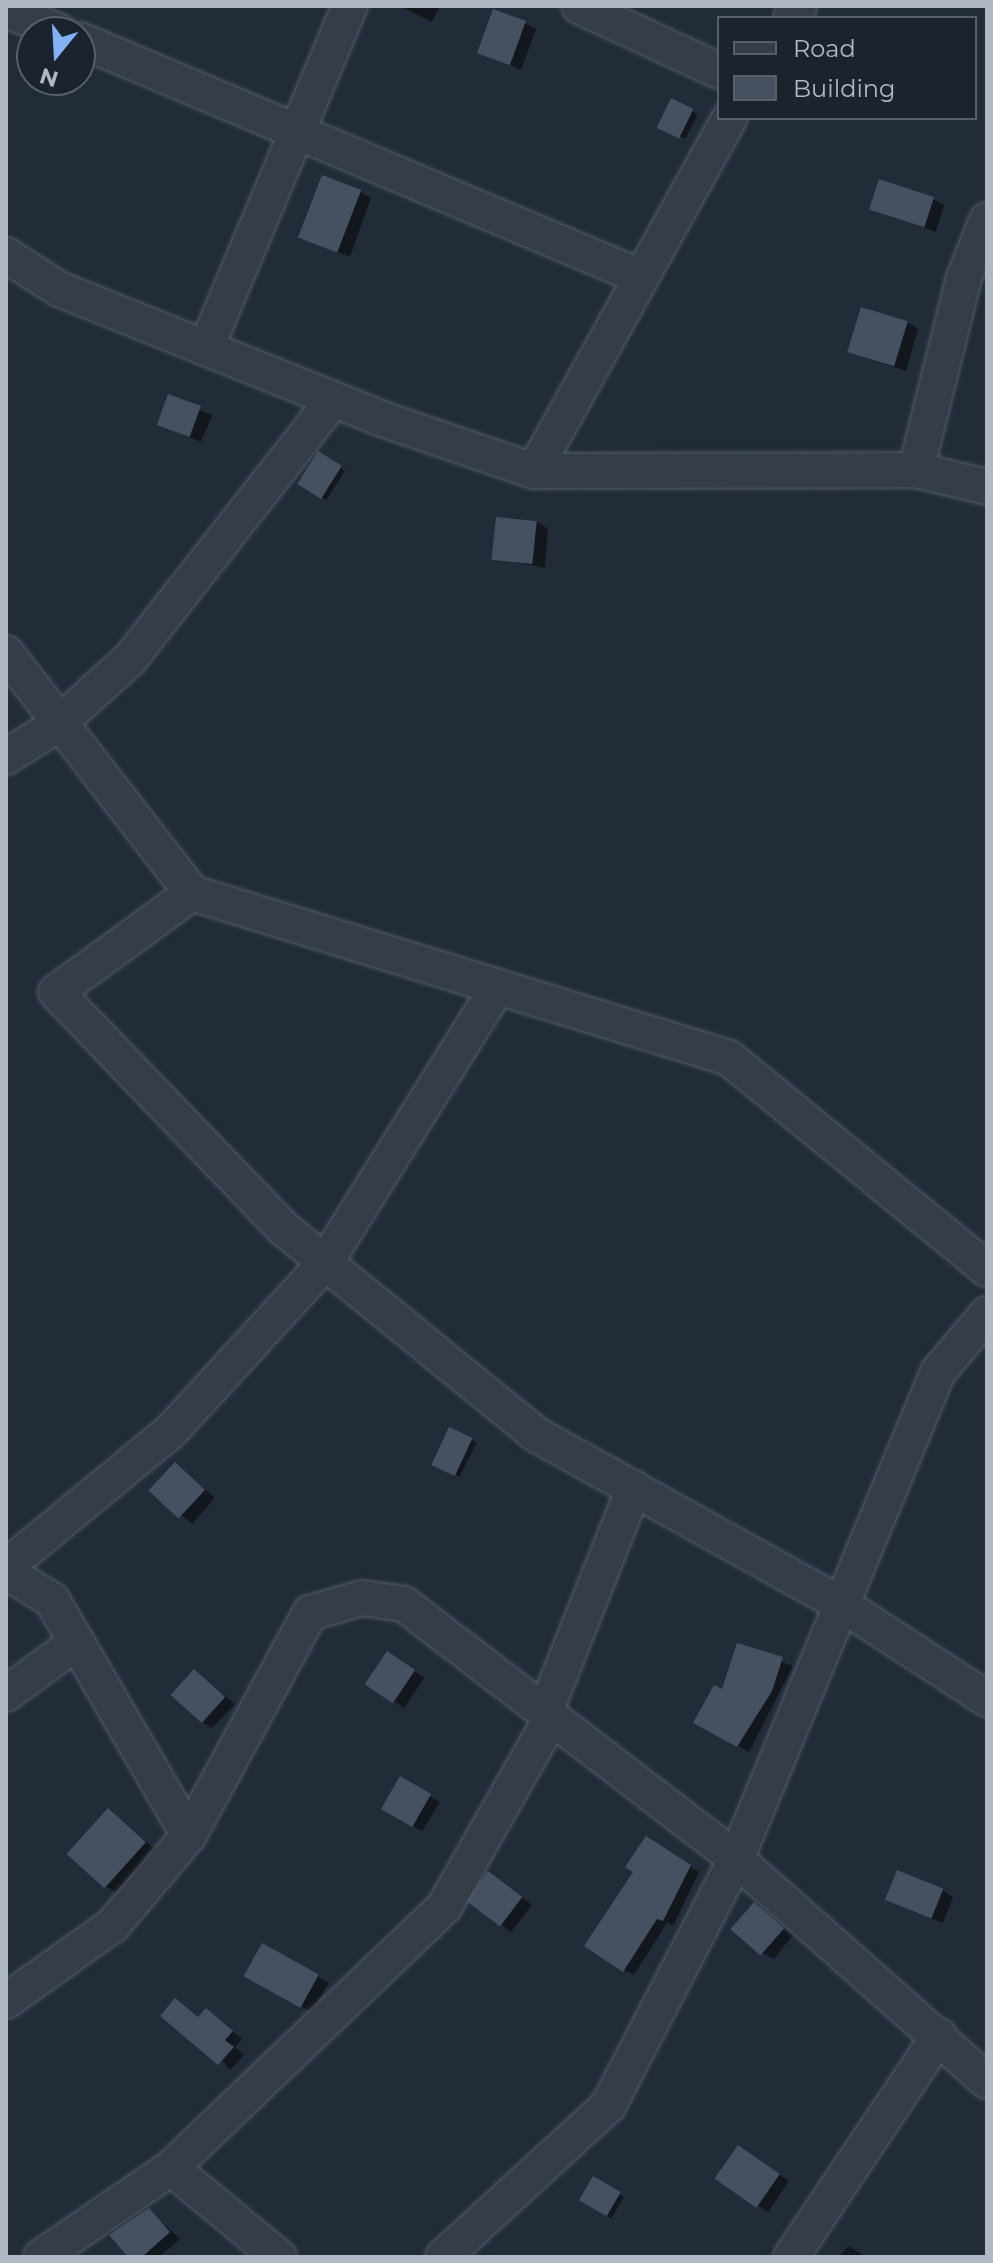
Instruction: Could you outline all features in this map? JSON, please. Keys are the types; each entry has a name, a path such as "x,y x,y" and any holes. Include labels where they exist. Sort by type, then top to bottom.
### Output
{"street":[{"path":"206,348 350,6"},
{"path":"579,6 717,70"},
{"path":"96,47 641,277"},
{"path":"534,471 729,120"},
{"path":"916,470 975,282 987,220"},
{"path":"6,255 59,289 333,400 534,471 916,470 987,487"},
{"path":"6,757 57,725 130,659 333,400"},
{"path":"6,653 57,725 192,893 729,1058 987,1269"},
{"path":"192,893 56,992 283,1228 537,1435 841,1604 987,1699"},
{"path":"189,1835 52,1600 6,1569 172,1430 325,1263 497,988"},
{"path":"443,2257 608,2106 736,1859 938,1372 987,1314"},
{"path":"41,2257 171,2168 444,1907 548,1714 634,1488"},
{"path":"6,2001 113,1925 189,1835 310,1613 362,1598 404,1604 736,1859 987,2081"},
{"path":"6,1694 77,1642"},
{"path":"791,2257 939,2036"},
{"path":"171,2168 279,2257"}],"building":[{"path":"493,9 526,21 510,65 477,53"},
{"path":"671,98 693,109 679,139 657,128"},
{"path":"322,175 361,190 337,253 298,238"},
{"path":"879,179 934,197 924,227 869,209"},
{"path":"861,307 908,321 894,366 847,352"},
{"path":"168,394 201,406 190,437 157,425"},
{"path":"318,451 342,466 321,499 297,484"},
{"path":"496,517 537,521 532,564 492,560"},
{"path":"449,1427 473,1438 455,1476 431,1465"},
{"path":"175,1462 205,1490 178,1518 148,1491"},
{"path":"737,1643 783,1657 772,1691 737,1747 693,1723 714,1685 722,1689"},
{"path":"387,1651 415,1670 393,1703 365,1684"},
{"path":"194,1669 225,1697 202,1723 171,1695"},
{"path":"400,1776 431,1794 412,1827 381,1809"},
{"path":"108,1808 146,1842 104,1888 67,1854"},
{"path":"646,1836 691,1865 663,1921 657,1919 623,1972 584,1946 633,1872 625,1867"},
{"path":"897,1870 943,1889 931,1918 885,1900"},
{"path":"488,1871 522,1897 500,1926 466,1901"},
{"path":"754,1902 784,1928 761,1955 730,1929"},
{"path":"262,1943 319,1975 300,2008 244,1976"},
{"path":"175,1998 198,2017 206,2008 233,2031 225,2040 234,2047 218,2065 160,2016"},
{"path":"738,2145 780,2174 756,2208 714,2179"},
{"path":"593,2176 621,2192 607,2216 579,2200"},
{"path":"149,2208 170,2232 142,2257 128,2257 109,2235"}]}
